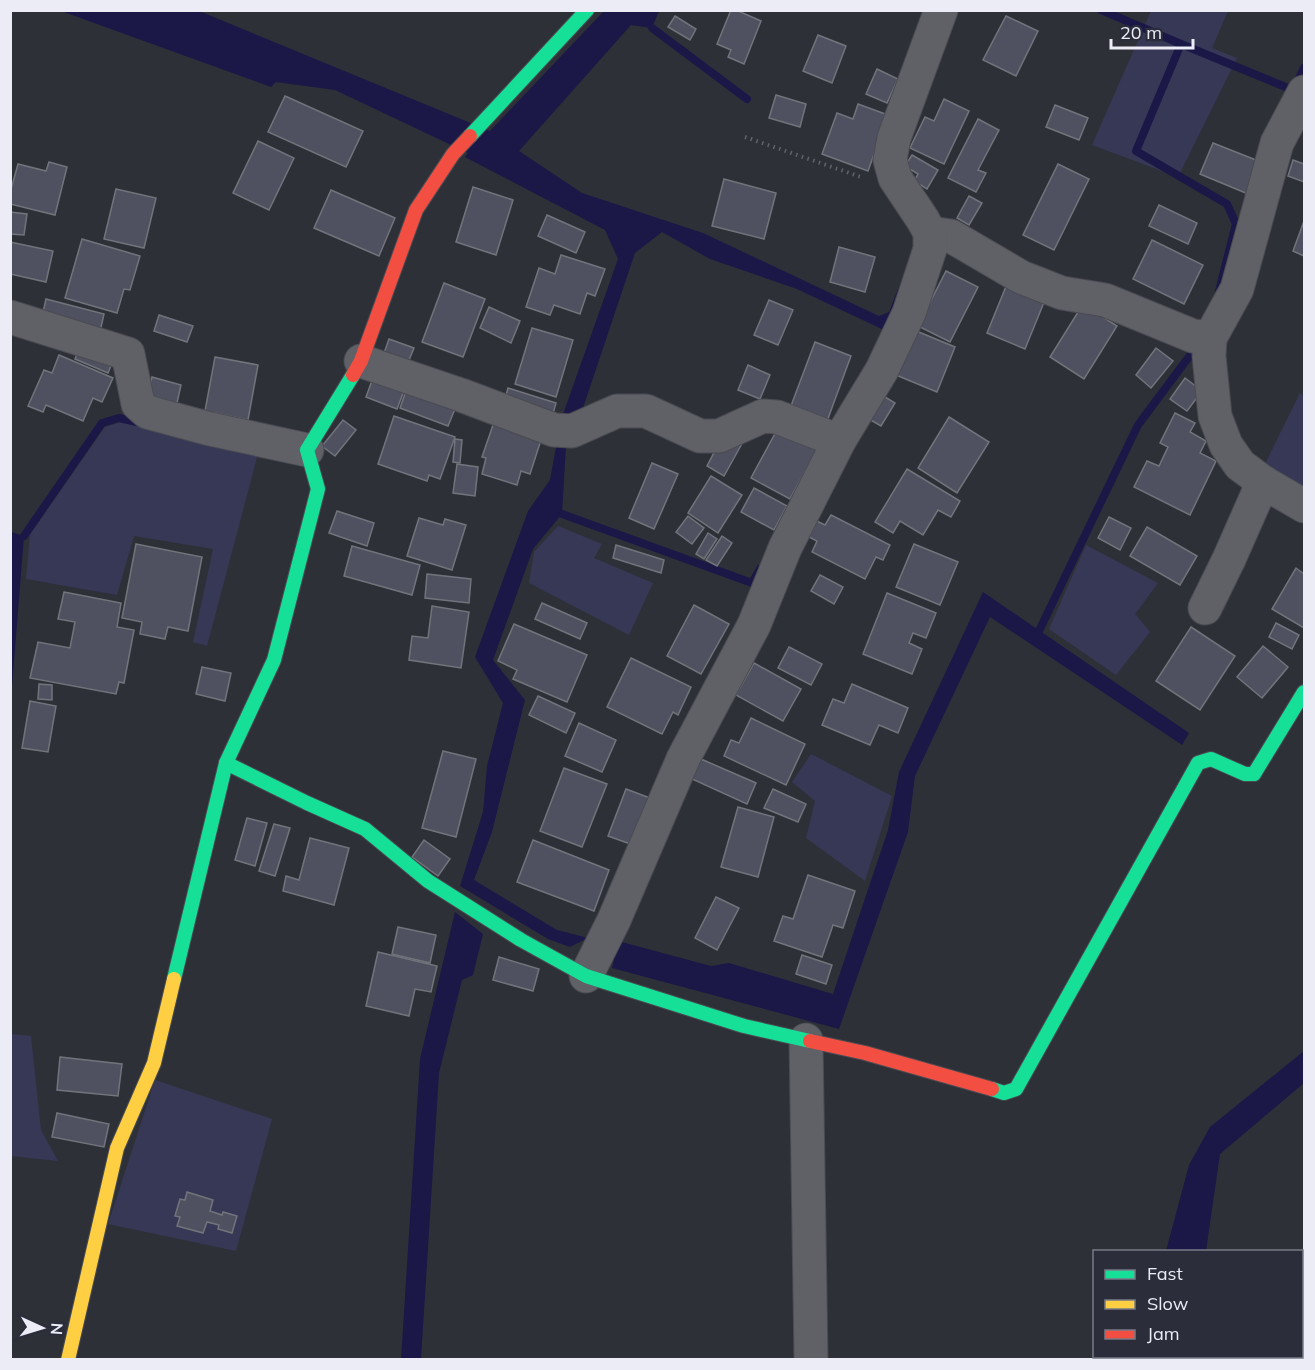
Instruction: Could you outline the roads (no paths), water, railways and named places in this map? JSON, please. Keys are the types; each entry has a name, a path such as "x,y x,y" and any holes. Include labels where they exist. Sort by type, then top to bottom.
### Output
{"street":[{"path":"68,1359 117,1148 154,1064 226,763 277,649 318,489 308,450 361,361 416,210 453,154 587,10"},
{"path":"586,976 614,920 682,759 754,624 785,548 839,441 882,370 909,313 930,249 930,233 895,178 890,160 894,138 941,10"},
{"path":"1305,92 1277,143 1237,289 1210,338 1209,356 1215,416 1226,445 1240,465 1263,482 1305,506"},
{"path":"930,233 951,236 1021,277 1062,293 1105,300 1193,336 1210,338"},
{"path":"10,317 128,354 138,404 147,412 210,429 308,450"},
{"path":"361,361 563,430 617,411 646,411 700,436 719,436 763,416 777,417 839,441"},
{"path":"1205,608 1263,482"},
{"path":"226,763 365,829 428,881 520,940 586,976 744,1026 865,1053 1004,1093 1016,1089 1198,763 1211,759 1245,774 1254,774 1305,692"},
{"path":"806,1040 811,1359"}],"waterway":[{"path":"1101,10 1181,44"},
{"path":"652,28 747,99"},
{"path":"1219,291 1236,224 1227,204 1136,151 1181,44 1293,90 1304,68"},
{"path":"1039,631 1138,425 1194,350"},
{"path":"24,536 102,423 119,418 141,423"},
{"path":"562,514 752,583 760,569"}]}
